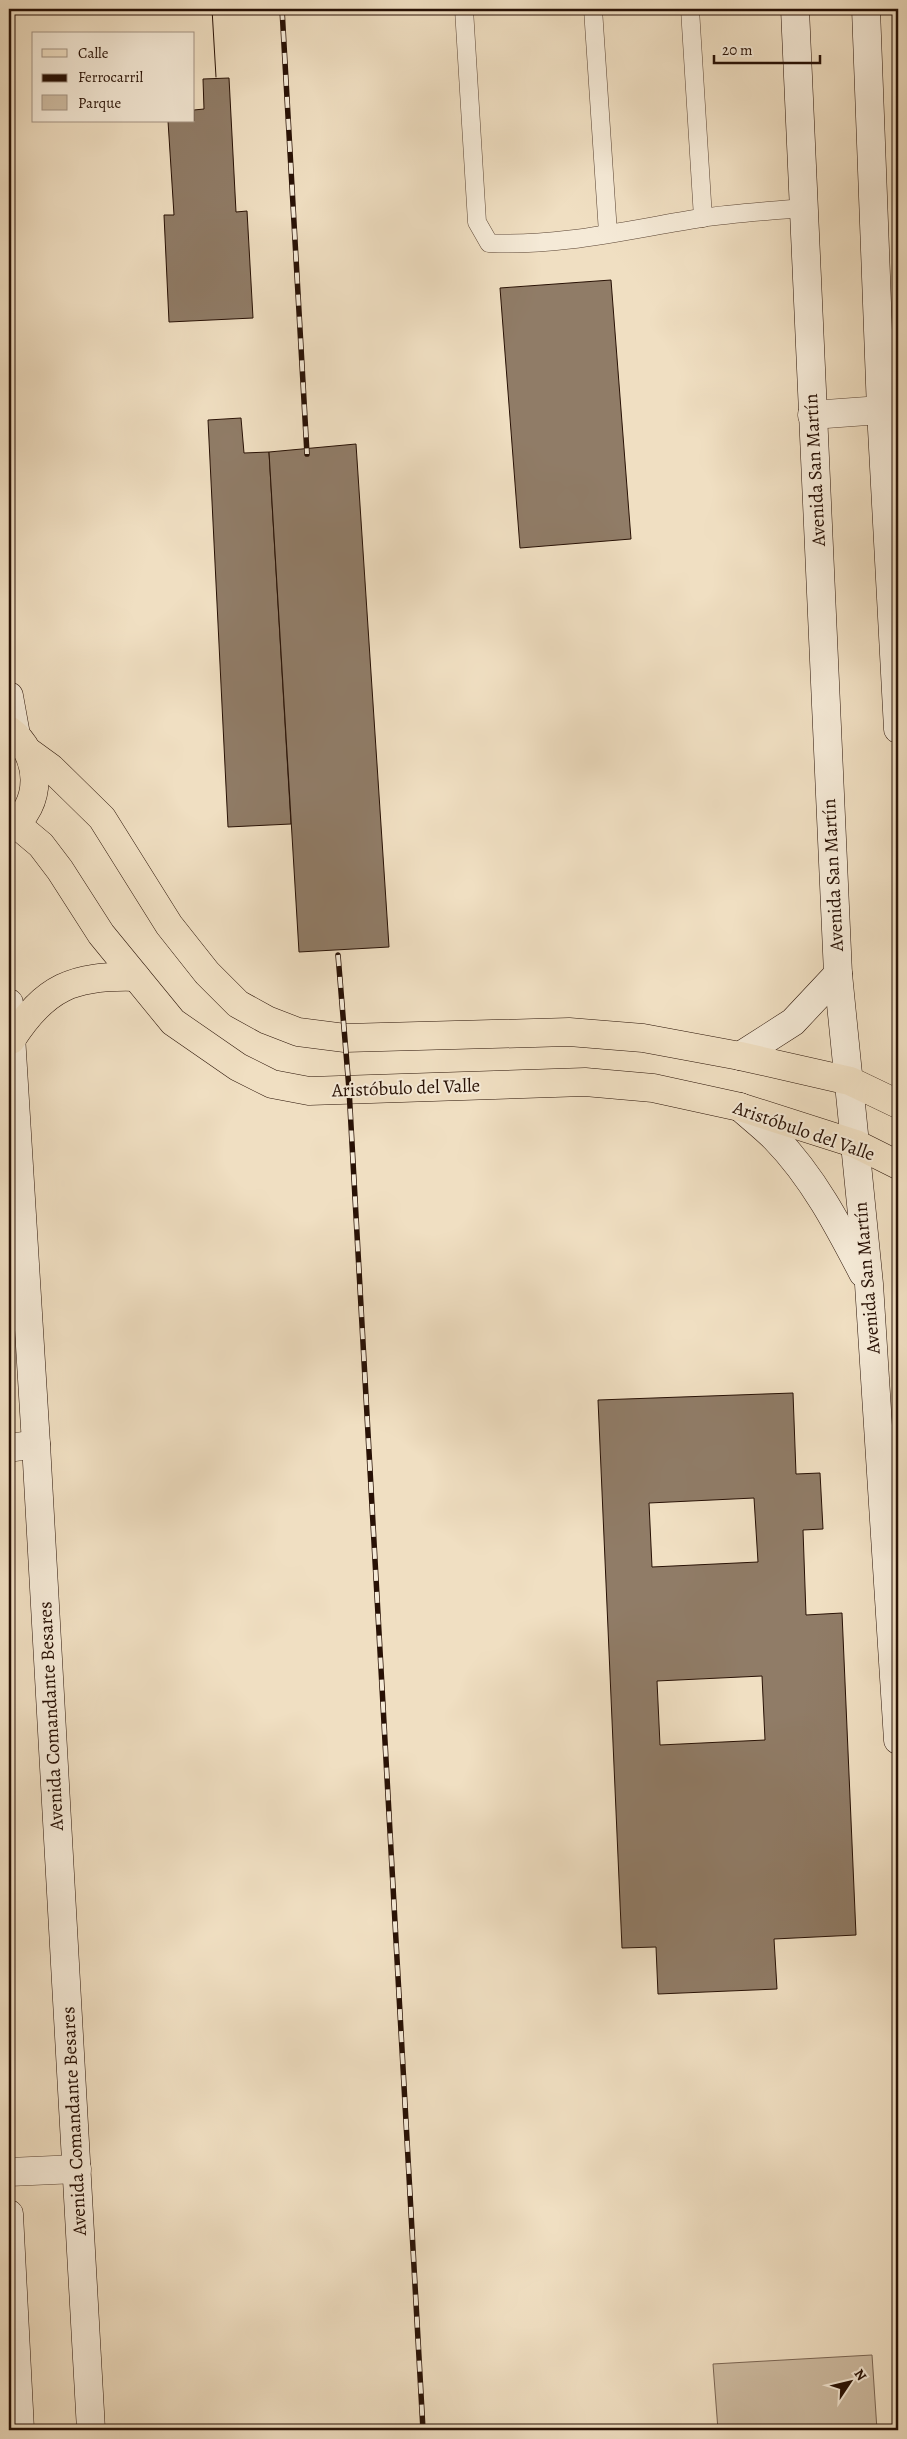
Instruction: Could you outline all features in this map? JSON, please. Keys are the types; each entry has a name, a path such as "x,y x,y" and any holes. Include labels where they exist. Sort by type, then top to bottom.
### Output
{"main road":[{"name":"Avenida San Martín","path":"795,9 838,974 869,1284 898,1740"},
{"path":"866,9 890,412 898,729"},
{"path":"812,415 890,412"},
{"path":"9,696 18,739 35,771 34,790 28,808 11,831"},
{"path":"18,739 58,774 102,818 169,925 207,973 238,1004 267,1020 298,1032 344,1038 570,1032 643,1038 740,1056 850,1081 898,1104"},
{"name":"Aristóbulo del Valle","path":"11,831 40,845 101,934 173,1022 238,1067 272,1084 309,1091 585,1082 653,1088 740,1108 856,1144 898,1164"},
{"path":"740,1056 794,1022 838,974"},
{"path":"11,1040 26,1017 43,1000 65,986 90,978 136,977"},
{"name":"Avenida Comandante Besares","path":"9,1003 36,1444 91,2430"},
{"path":"740,1108 774,1136 797,1162 827,1205 869,1284"},
{"path":"9,1448 36,1444"},
{"path":"9,2172 77,2169"},
{"path":"9,2214 20,2430"}],"lane":[{"path":"464,9 477,222 489,243 516,245 703,218 804,208"},
{"path":"593,9 608,233"},
{"path":"690,9 703,218"}],"green space":[{"path":"872,2355 877,2430 718,2430 713,2364"}],"building":[{"path":"229,78 236,212 247,211 253,318 169,322 164,215 174,215 168,122 195,122 195,110 204,109 203,79"},
{"path":"611,280 631,539 520,548 500,288"},
{"path":"241,418 244,453 269,452 291,824 228,827 208,420"},
{"path":"356,444 389,947 299,952 269,452"},
{"path":"793,1393 796,1474 820,1473 823,1529 803,1530 806,1615 842,1613 856,1935 774,1939 777,1989 658,1994 656,1947 622,1948 598,1400","holes":["754,1498 758,1562 652,1567 649,1503","762,1676 765,1740 660,1745 657,1681"]}],"tram line":[{"path":"212,9 216,77"}],"railway":[{"path":"282,9 307,454"},
{"path":"338,955 349,1089 423,2430"}]}
